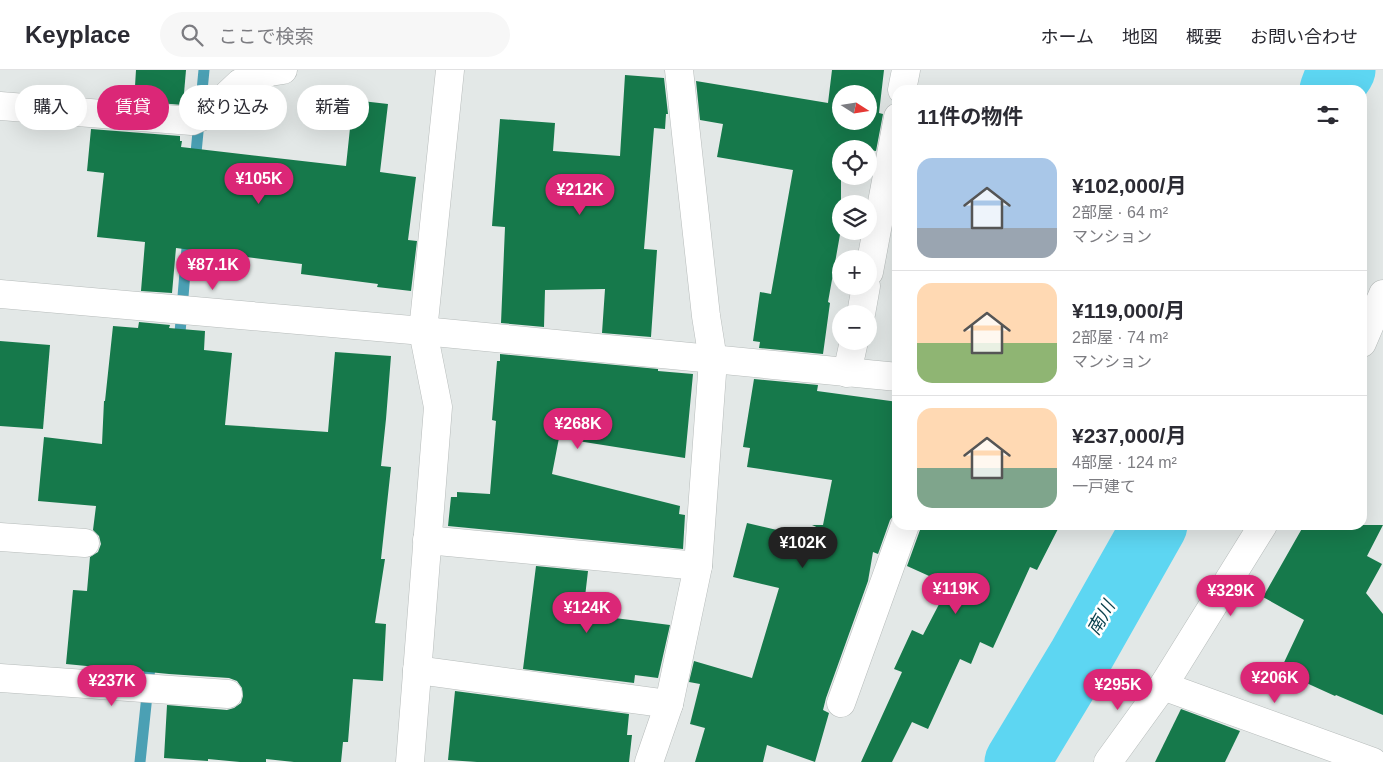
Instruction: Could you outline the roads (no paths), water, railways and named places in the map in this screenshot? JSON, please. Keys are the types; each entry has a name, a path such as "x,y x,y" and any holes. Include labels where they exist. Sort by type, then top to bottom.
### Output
{"street":[{"path":"0,106 188,122 207,114 240,83 270,72 283,70"},
{"path":"410,762 438,407 422,331 450,70"},
{"path":"650,762 669,704 698,566 712,360 680,70"},
{"path":"903,85 906,70"},
{"path":"873,250 892,149"},
{"path":"0,294 422,331 892,377"},
{"path":"1367,331 1383,294"},
{"path":"847,373 852,350"},
{"path":"841,703 903,530"},
{"path":"1108,762 1163,686 1260,530"},
{"path":"0,537 85,543"},
{"path":"427,540 698,566"},
{"path":"417,670 669,704"},
{"path":"0,678 228,694"},
{"path":"1163,686 1356,759"}],"waterway":[{"path":"195,163 204,70"},
{"name":"南川","path":"1334,85 1343,70"},
{"path":"179,345 188,236"},
{"name":"南川","path":"1017,762 1081,656 1152,530"},
{"path":"140,762 151,657"}]}
